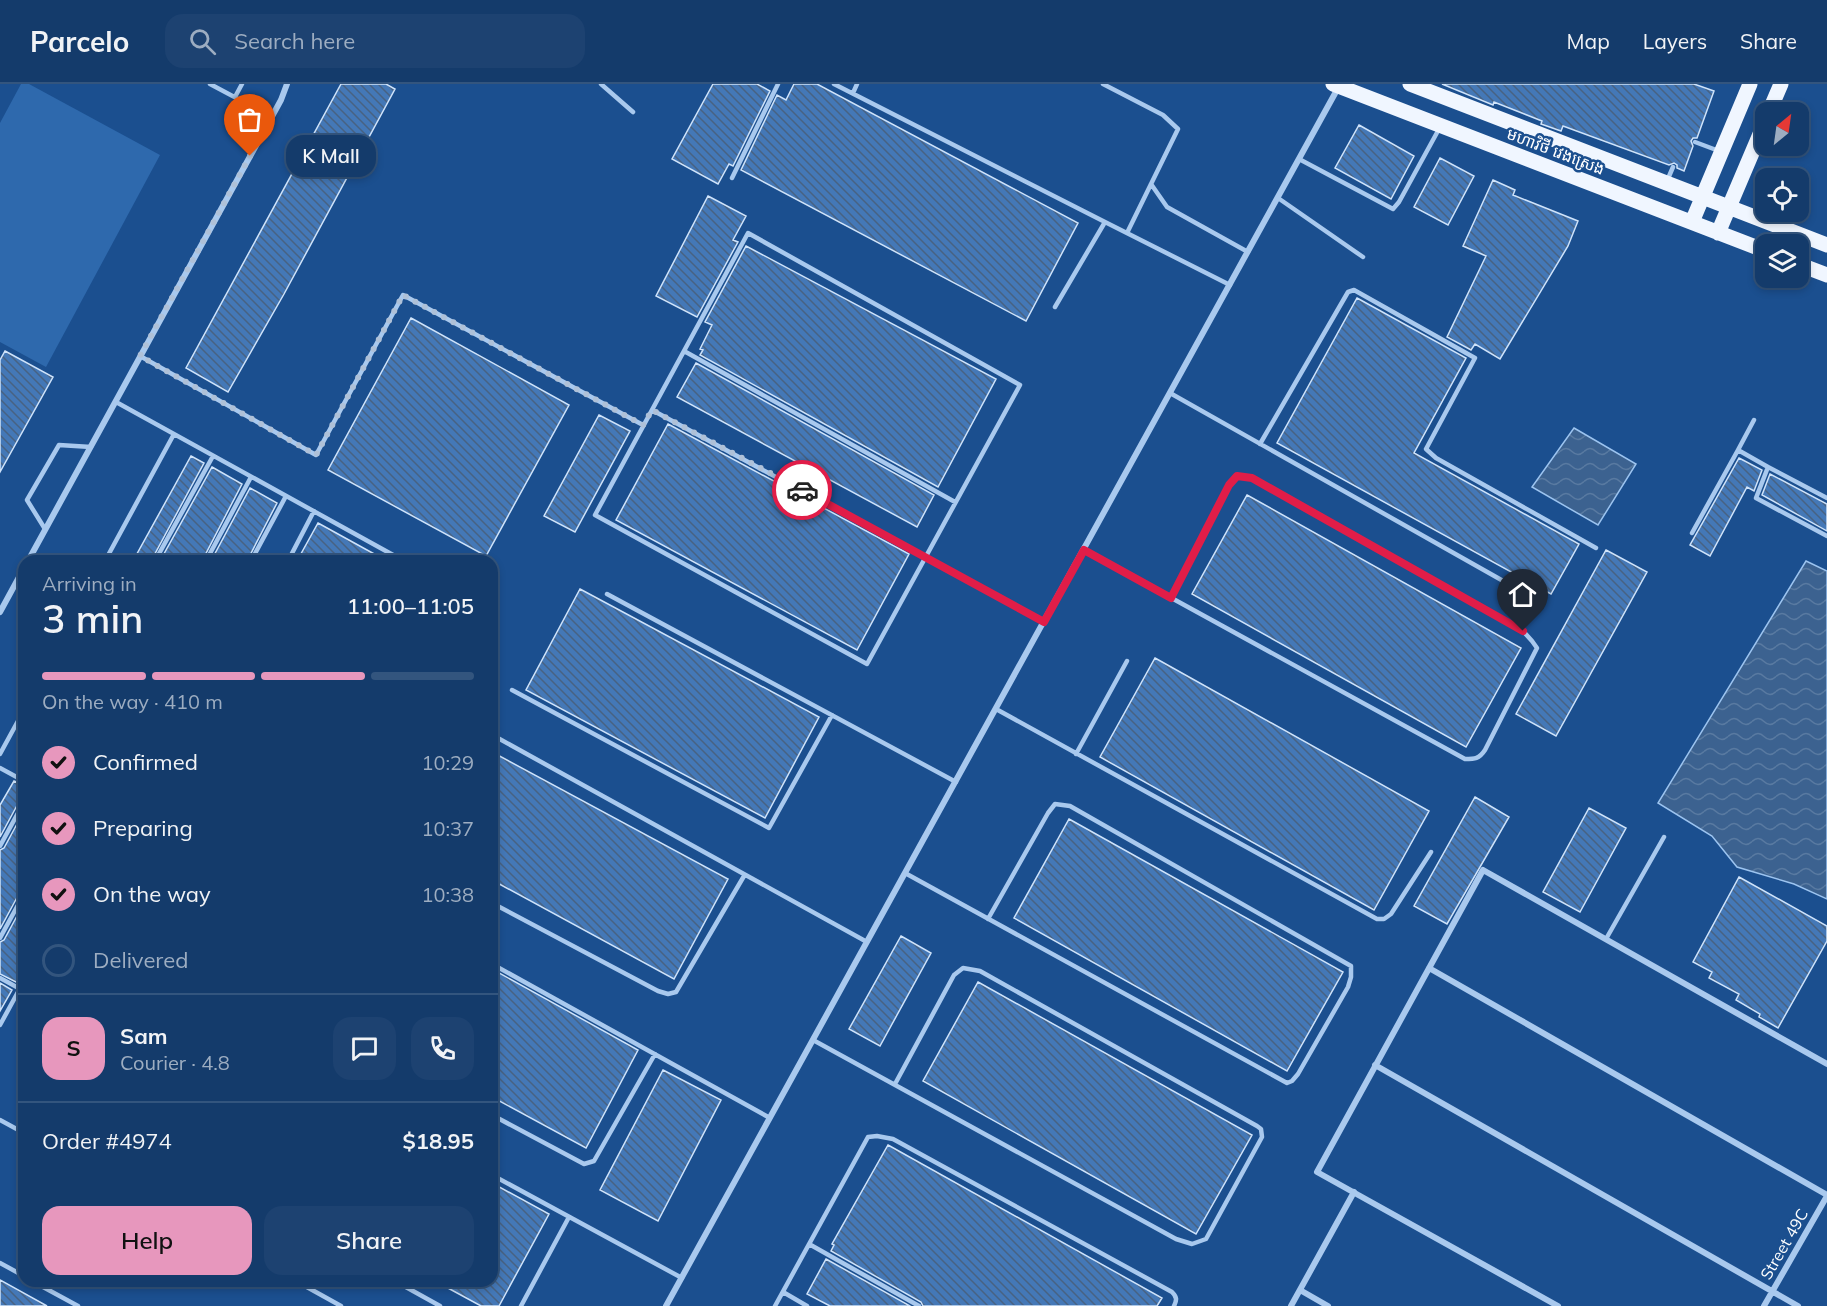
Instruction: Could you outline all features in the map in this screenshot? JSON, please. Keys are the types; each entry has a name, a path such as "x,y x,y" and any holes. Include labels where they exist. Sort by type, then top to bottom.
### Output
{"main road":[{"name":"មហាវិថី វេងស្រេង","path":"1410,84 1827,245"},
{"path":"1692,222 1750,84"},
{"path":"1773,102 1781,84"},
{"name":"មហាវិថី វេងស្រេង","path":"1337,85 1755,247"},
{"path":"1718,233 1755,145"},
{"path":"1809,268 1827,275"}],"street":[{"path":"31,555 272,117 287,84"},
{"path":"666,1306 1278,198 1337,85"},
{"path":"0,612 18,579"},
{"path":"1558,1306 1317,1172 1483,870 1827,1064"},
{"path":"1429,968 1827,1195"},
{"path":"1375,1065 1798,1306"},
{"path":"1291,1306 1354,1192"},
{"name":"Street 49C","path":"1764,1306 1827,1195"},
{"path":"1300,1290 1328,1306"}],"lane":[{"path":"210,84 272,117"},
{"path":"235,97 242,84"},
{"path":"601,84 633,112"},
{"path":"732,178 778,84"},
{"path":"834,84 1230,285"},
{"path":"853,93 857,84"},
{"path":"1103,84 1163,115 1178,129 1127,233"},
{"path":"1299,159 1393,209 1441,126"},
{"path":"1695,142 1721,152"},
{"path":"1667,183 1673,167"},
{"path":"1151,184 1167,207 1248,252"},
{"path":"1278,198 1363,257"},
{"path":"1055,307 1105,222"},
{"path":"748,233 1020,385 867,664 595,515 652,410 748,233"},
{"path":"1260,444 1348,292 1354,290 1475,358 1426,449 1436,458 1596,548"},
{"path":"140,356 316,455 403,295 643,425"},
{"path":"684,351 955,502"},
{"path":"1170,393 1537,600"},
{"path":"116,402 393,555"},
{"path":"652,410 1044,622"},
{"path":"1692,533 1754,420"},
{"path":"108,555 174,434"},
{"path":"45,529 27,500 59,445 91,447"},
{"path":"1738,450 1827,498"},
{"path":"158,555 213,456"},
{"path":"1768,467 1756,498 1827,536"},
{"path":"1084,550 1171,598 1465,759 1475,759 1485,750 1537,648 1523,631 1252,478 1237,476 1229,485 1171,598"},
{"path":"209,555 251,477"},
{"path":"254,555 286,496"},
{"path":"291,555 314,511"},
{"path":"607,594 956,782"},
{"path":"1076,754 1127,661"},
{"path":"512,690 770,828 832,715"},
{"path":"996,709 1377,919 1384,919 1391,914 1431,852"},
{"path":"0,754 18,721"},
{"path":"498,738 867,942"},
{"path":"0,768 18,778"},
{"path":"905,873 988,919 1287,1083 1298,1074 1348,987 1351,977 1351,966 1070,806 1055,804 1048,813 988,919"},
{"path":"0,846 18,813"},
{"path":"1606,939 1664,837"},
{"path":"498,906 658,991 668,994 676,992 744,876"},
{"path":"0,938 18,905"},
{"path":"498,967 770,1118"},
{"path":"813,1040 1176,1239 1192,1244 1206,1239 1262,1137 1261,1129 1257,1126 980,971 963,968 954,975 895,1084"},
{"path":"0,978 18,988"},
{"path":"0,1025 18,996"},
{"path":"498,1118 584,1164 594,1161 655,1054"},
{"path":"0,1120 18,1130"},
{"path":"775,1306 868,1137 877,1136 893,1139 1172,1292 1177,1299 1174,1306"},
{"path":"498,1178 682,1278"},
{"path":"521,1306 569,1217"},
{"path":"809,1244 919,1306"},
{"path":"0,1263 18,1273"},
{"path":"43,1287 78,1306"},
{"path":"307,1287 341,1306"},
{"path":"406,1287 440,1306"},
{"path":"783,1292 807,1306"}],"shaded area":[{"path":"21,84 29,84 160,155 46,367 0,342 0,123"}],"water":[{"path":"1574,428 1636,464 1598,525 1532,487"},
{"path":"1806,561 1827,571 1827,899 1794,884 1737,867 1712,836 1658,803"}],"building":[{"path":"341,84 386,84 395,89 228,392 186,368"},
{"path":"713,84 757,84 770,91 733,166 729,164 718,184 672,159"},
{"path":"794,84 817,84 1078,223 1026,321 741,170 777,95 786,100"},
{"path":"1442,84 1694,84 1714,91 1697,138 1691,141 1693,146 1684,171 1677,168 1674,163 1669,165 1563,126 1561,131 1541,124 1542,121 1494,102 1493,105"},
{"path":"1359,125 1414,156 1391,199 1335,168"},
{"path":"1440,158 1474,176 1448,225 1414,207"},
{"path":"1493,180 1515,190 1513,195 1578,221 1568,246 1500,359 1475,344 1471,350 1447,337 1486,256 1463,246"},
{"path":"708,196 746,216 733,240 738,242 697,317 656,296"},
{"path":"746,246 996,379 938,487 700,355 703,350 700,349 712,325 705,322"},
{"path":"1357,298 1466,358 1414,453 1579,544 1551,594 1277,443"},
{"path":"411,318 569,405 487,555 328,470"},
{"path":"5,351 53,377 0,472 0,360"},
{"path":"696,363 934,495 917,527 677,397"},
{"path":"599,415 630,431 575,532 544,516"},
{"path":"668,424 909,554 857,650 616,520"},
{"path":"191,456 204,463 154,555 136,555"},
{"path":"1739,458 1762,470 1754,491 1747,487 1710,556 1690,545"},
{"path":"212,467 242,484 205,555 163,555"},
{"path":"1770,474 1827,504 1827,531 1762,495"},
{"path":"250,488 277,503 250,555 214,555"},
{"path":"1247,495 1521,648 1466,747 1192,594"},
{"path":"318,523 376,555 300,555"},
{"path":"1606,550 1647,572 1556,736 1516,714"},
{"path":"580,589 819,717 765,818 526,690"},
{"path":"1155,658 1429,811 1374,910 1100,757"},
{"path":"498,755 728,879 674,979 498,883"},
{"path":"14,781 18,783 18,804 0,837 0,805"},
{"path":"1475,797 1509,817 1447,924 1414,906"},
{"path":"1589,808 1626,828 1580,912 1543,892"},
{"path":"1069,819 1343,972 1287,1071 1014,918"},
{"path":"18,822 18,896 0,929 0,850 4,848"},
{"path":"1739,877 1827,926 1827,941 1778,1028 1736,1000 1739,994 1709,978 1712,972 1693,962"},
{"path":"18,914 18,978 16,982 0,974 0,942 4,940"},
{"path":"901,936 931,953 880,1046 849,1029"},
{"path":"498,972 638,1050 586,1148 498,1100"},
{"path":"978,982 1252,1135 1196,1234 923,1081"},
{"path":"0,983 12,990 0,1011"},
{"path":"663,1070 721,1100 658,1221 600,1190"},
{"path":"888,1145 1162,1298 1157,1306 923,1306 921,1302 831,1251 834,1245 832,1244"},
{"path":"498,1186 549,1214 499,1306 481,1306 446,1287 498,1287"},
{"path":"826,1259 910,1306 830,1306 807,1294"},
{"path":"0,1280 47,1306 0,1306"}],"way so far":[{"path":"250,156 140,356 316,455 403,295 643,425 652,410 802,490"}],"place":[{"name":"K Mall","path":"250,156"}],"route":[{"path":"802,490 1044,622 1084,550 1171,598 1229,485 1237,476 1252,478 1523,631"}]}
